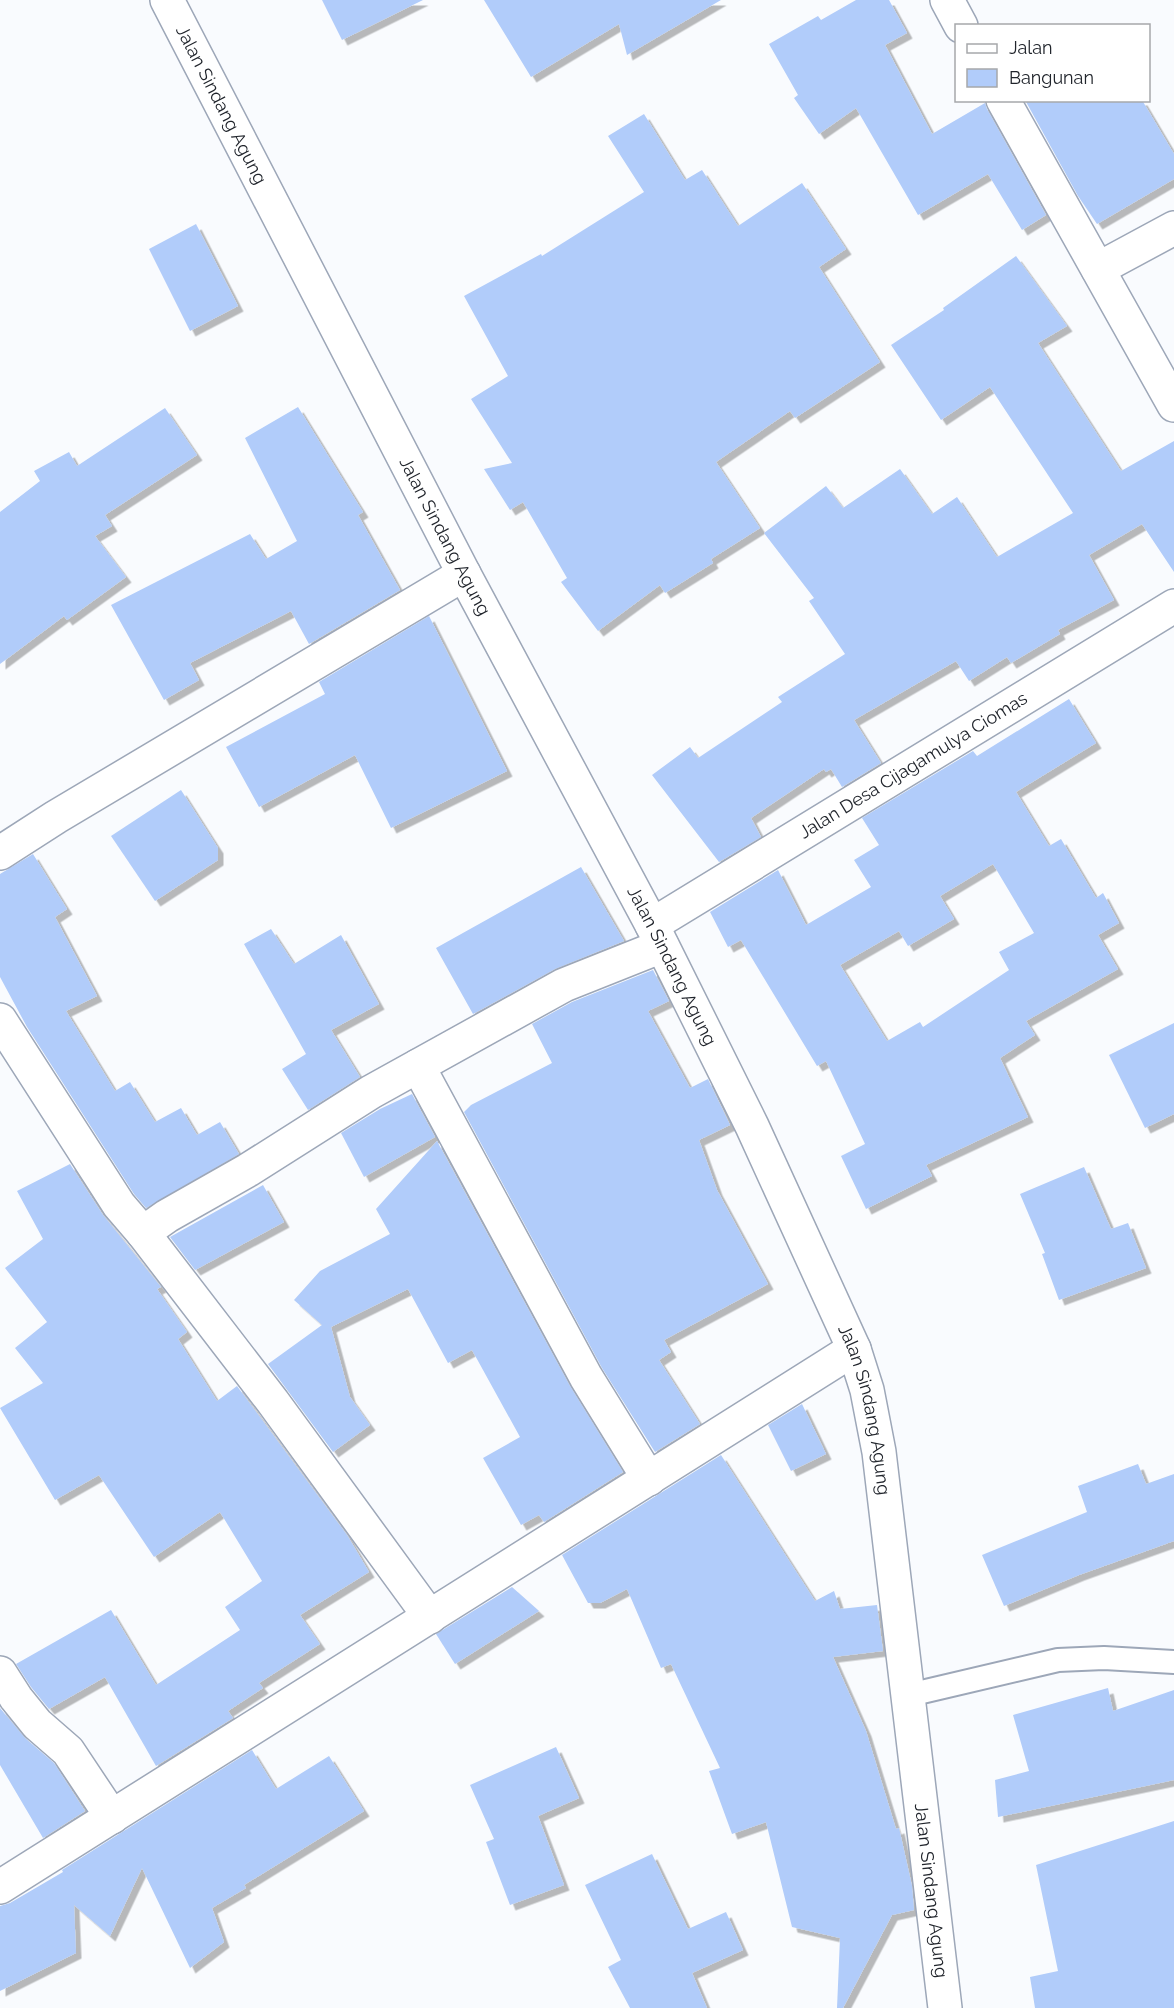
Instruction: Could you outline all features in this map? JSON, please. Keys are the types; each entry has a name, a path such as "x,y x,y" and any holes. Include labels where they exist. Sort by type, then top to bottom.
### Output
{"street":[{"name":"Jalan Sindang Agung","path":"167,0 464,574 657,936 752,1126 854,1349 867,1390 879,1452 945,2008"},
{"path":"947,0 960,24"},
{"path":"1004,102 1174,405"},
{"path":"1098,269 1174,228"},
{"path":"0,853 66,810 464,574"},
{"name":"Jalan Desa Cijagamulya Ciomas","path":"143,1233 167,1216 248,1170 371,1092 657,936 1174,606"},
{"path":"0,1020 119,1205 273,1401 430,1617"},
{"path":"418,1066 586,1377 648,1479"},
{"path":"0,1887 854,1349"},
{"path":"0,1673 37,1724 68,1751 112,1817"}],"lane":[{"path":"909,1695 1058,1660 1104,1658 1174,1662"}],"building":[{"path":"322,0 423,0 342,40"},
{"path":"484,0 721,0 627,55 619,24 531,77"},
{"path":"856,0 889,0 907,33 885,45 932,134 985,103 1046,215 1022,230 988,174 918,215 856,108 819,134 794,98 798,95 769,44 818,16 821,20"},
{"path":"1026,102 1143,102 1174,154 1174,179 1097,224 1078,196"},
{"path":"644,114 685,180 702,170 738,226 802,183 846,249 819,267 880,362 795,418 790,411 716,462 760,528 711,559 713,563 665,593 660,585 598,631 561,582 567,578 523,502 510,510 484,469 512,463 471,399 508,376 464,296 541,254 542,256 644,192 608,136"},
{"path":"196,224 238,306 190,331 149,249"},
{"path":"1016,256 1067,326 1038,343 1121,471 1174,441 1174,572 1142,524 1089,555 1114,600 1058,630 1060,634 1011,663 1007,657 969,681 956,661 854,720 881,763 842,787 831,769 826,772 824,769 751,818 761,837 719,862 652,775 690,747 698,758 782,702 778,697 845,654 809,601 814,598 764,533 826,486 843,508 900,469 932,514 957,497 997,557 1073,513 990,387 941,420 891,345 944,310 943,308"},
{"path":"298,407 363,512 358,515 400,590 309,644 291,611 190,663 199,680 164,700 111,605 250,534 266,559 297,541 245,438"},
{"path":"165,408 197,455 105,515 112,526 95,536 126,577 67,620 64,616 0,664 0,512 40,481 34,471 69,452 77,466"},
{"path":"429,616 507,771 391,828 355,755 259,807 226,747 325,694 319,682"},
{"path":"1069,699 1096,743 1016,792 1049,846 1061,839 1096,898 1103,893 1119,923 1098,935 1118,969 1026,1021 1035,1035 1000,1058 1028,1117 926,1165 932,1176 866,1209 841,1156 865,1144 826,1061 817,1066 741,940 728,947 710,912 778,870 806,925 871,887 854,860 879,845 862,818 973,751 977,756","holes":["993,864 1034,933 999,952 1009,970 923,1027 920,1022 887,1041 840,965 899,931 908,946 954,919 940,896"]},
{"path":"181,790 218,848 218,860 155,901 111,836"},
{"path":"33,854 67,909 55,917 97,996 66,1011 115,1091 130,1082 155,1122 181,1108 197,1135 220,1122 239,1154 146,1208 134,1194 27,1027 0,977 0,874"},
{"path":"581,867 624,941 555,969 473,1014 436,948"},
{"path":"271,929 294,964 341,935 379,1004 331,1030 360,1077 308,1110 282,1069 306,1054 244,944"},
{"path":"653,970 669,1001 648,1011 690,1088 708,1079 730,1125 699,1140 717,1190 768,1284 664,1340 671,1352 659,1360 700,1424 655,1452 602,1368 464,1112 471,1105 552,1063 532,1024 572,1002"},
{"path":"1174,1023 1174,1114 1145,1128 1109,1055"},
{"path":"412,1094 435,1137 364,1177 341,1133 380,1109"},
{"path":"437,1141 570,1386 623,1472 544,1522 539,1515 521,1525 483,1458 520,1437 472,1350 448,1363 408,1289 331,1327 350,1397 370,1425 333,1452 268,1364 322,1325 294,1300 320,1271 390,1234 376,1209"},
{"path":"70,1164 103,1215 161,1287 157,1289 187,1332 178,1339 217,1401 237,1386 347,1535 369,1572 300,1615 320,1644 259,1683 263,1688 228,1711 233,1718 156,1766 105,1677 49,1709 16,1664 111,1610 156,1685 240,1630 225,1607 262,1581 220,1512 154,1557 99,1475 55,1500 0,1408 43,1383 15,1348 47,1322 5,1268 43,1239 17,1191"},
{"path":"1084,1167 1111,1229 1128,1223 1146,1268 1059,1300 1042,1254 1045,1253 1020,1194"},
{"path":"263,1185 284,1222 195,1270 170,1237"},
{"path":"802,1404 826,1454 791,1471 768,1425"},
{"path":"721,1455 815,1601 834,1591 840,1609 877,1605 883,1651 833,1657 866,1731 896,1829 899,1828 912,1886 914,1910 892,1915 843,2008 837,2008 840,1938 792,1927 766,1822 732,1834 709,1771 720,1768 671,1664 661,1668 627,1589 600,1603 588,1603 562,1555"},
{"path":"1138,1464 1146,1484 1174,1474 1174,1541 1079,1575 1004,1606 982,1555 1087,1512 1078,1486"},
{"path":"512,1587 539,1611 455,1664 436,1634"},
{"path":"1108,1688 1113,1711 1174,1690 1174,1780 998,1817 995,1780 1029,1771 1013,1715"},
{"path":"0,1708 25,1738 54,1763 85,1811 43,1838 0,1765"},
{"path":"556,1747 579,1798 538,1816 564,1885 510,1905 486,1842 494,1839 470,1785"},
{"path":"252,1750 276,1789 329,1756 364,1811 244,1885 246,1888 212,1908 224,1942 190,1968 142,1868 110,1936 74,1905 76,1953 0,1991 0,1906 10,1903 63,1872 62,1870"},
{"path":"1174,1821 1174,2008 1035,2008 1030,1977 1058,1971 1036,1865"},
{"path":"652,1854 688,1929 726,1912 743,1950 692,1973 707,2008 630,2008 608,1967 621,1960 585,1885"}]}
